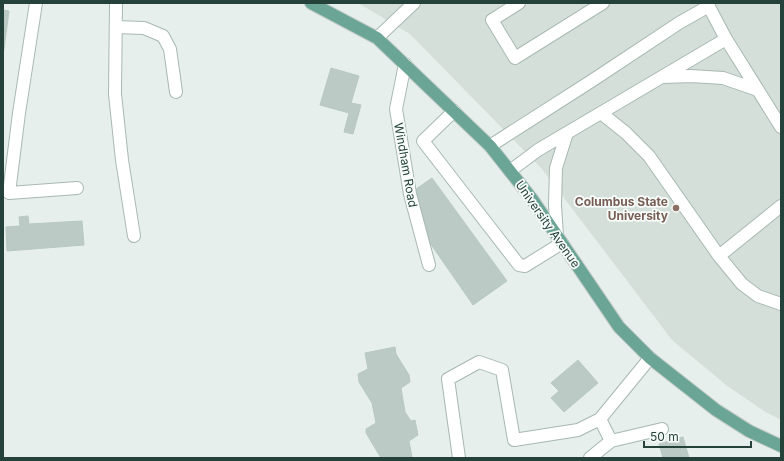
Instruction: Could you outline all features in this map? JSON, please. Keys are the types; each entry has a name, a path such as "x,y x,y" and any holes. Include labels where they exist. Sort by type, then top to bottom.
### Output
{"main road":[{"name":"University Avenue","path":"311,3 377,38 490,146 532,199 619,327 650,358 716,410 749,431 781,446"}],"street":[{"path":"36,3 6,194 77,188"},
{"path":"116,3 115,94 122,160 134,236"},
{"path":"377,38 414,3"},
{"path":"519,3 492,20 515,58 602,3"},
{"path":"490,146 708,5 726,39 781,127"},
{"path":"116,27 144,28 163,36 170,49 176,92"},
{"path":"510,171 538,150 726,39"},
{"name":"Windham Road","path":"405,64 396,109 410,194 429,265"},
{"path":"662,77 691,76 723,78 758,90"},
{"path":"454,112 423,141 519,265 525,266 559,239 555,205 556,168 567,133"},
{"path":"601,113 626,133 649,156 719,256 742,284 758,296 781,304"},
{"path":"719,256 781,206"},
{"path":"459,458 448,379 480,362 502,370 514,440 578,430 600,419 650,358"},
{"path":"600,419 612,441"},
{"path":"590,458 612,441 662,429"}],"shaded area":[{"name":"Columbus State University","path":"358,3 781,3 781,420 764,411 726,385 672,340 542,169 410,34"}],"building":[{"path":"3,10 9,11 3,56"},
{"path":"331,68 359,76 351,103 361,105 353,134 344,132 349,113 320,105"},
{"path":"432,178 507,281 473,305 430,243 416,189"},
{"path":"28,216 29,224 82,221 84,245 7,251 6,227 20,226 19,217"},
{"path":"395,347 396,354 409,375 410,382 401,388 405,412 411,421 415,420 418,435 409,441 412,457 381,458 366,433 366,429 376,423 372,403 359,382 358,374 368,369 365,353"},
{"path":"578,360 598,383 564,412 551,398 559,391 551,383"},
{"path":"683,437 689,458 663,458 659,444"}],"place":[{"name":"Columbus State University","path":"676,208"}]}
